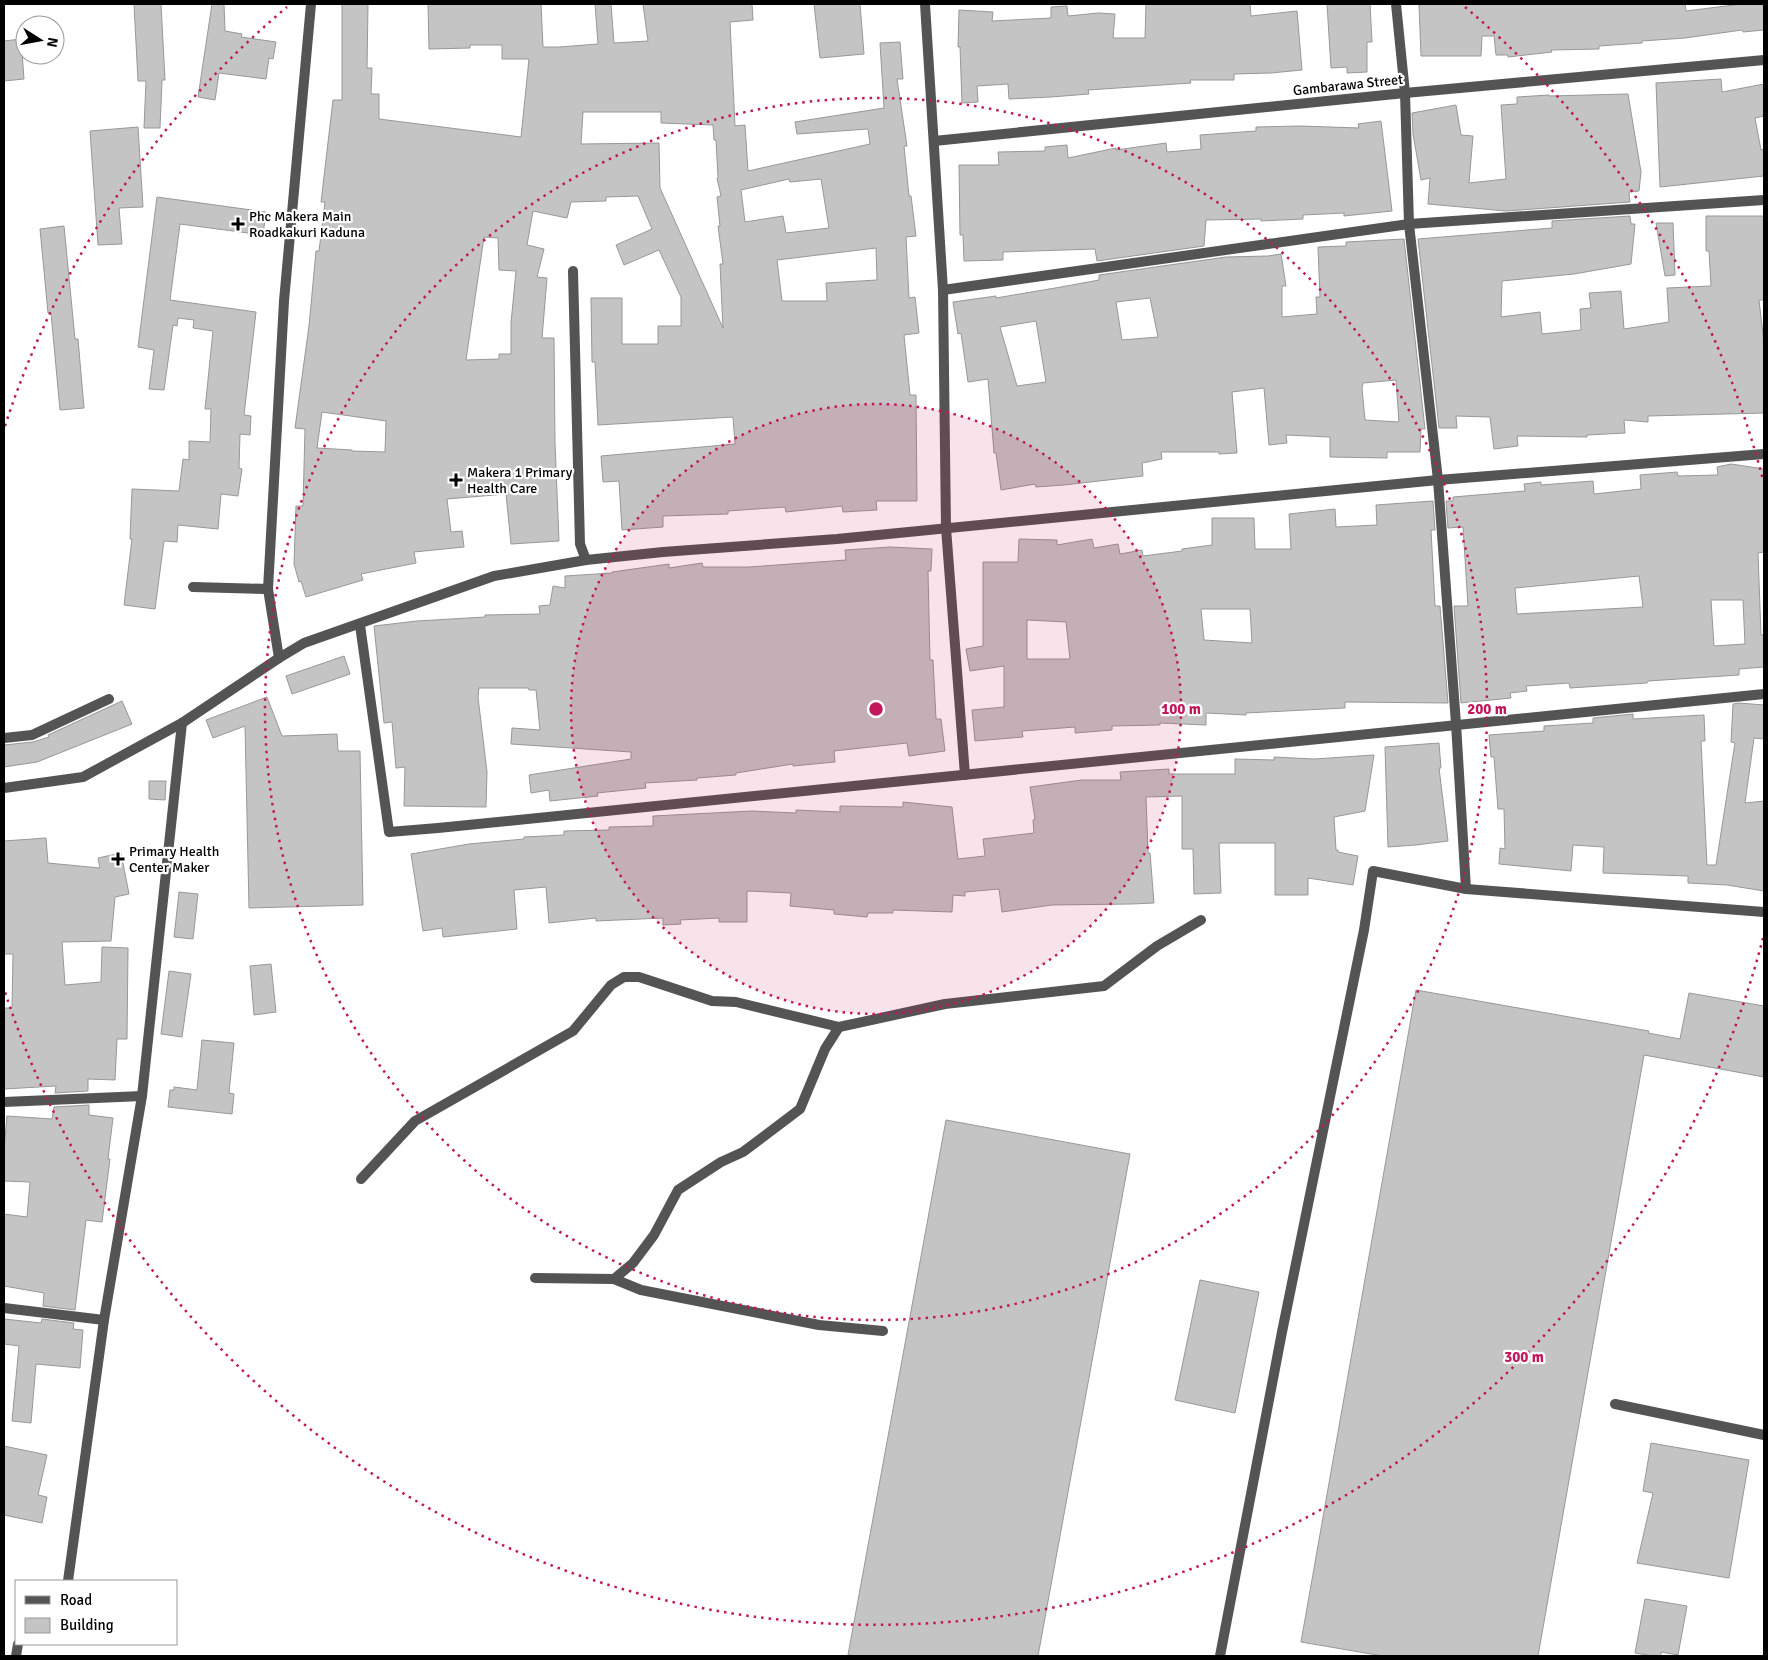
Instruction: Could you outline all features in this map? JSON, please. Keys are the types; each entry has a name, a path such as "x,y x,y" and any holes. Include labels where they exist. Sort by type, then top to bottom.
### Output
{"street":[{"path":"279,658 268,589 284,301 311,4"},
{"path":"926,4 943,290 946,528 965,775"},
{"path":"1396,4 1405,93 1409,224 1438,480 1466,889"},
{"name":"Gambarawa Street","path":"934,141 1405,93 1764,60"},
{"path":"943,290 1409,224 1764,200"},
{"path":"573,271 580,544 586,560"},
{"path":"4,788 83,777 182,723 304,643 360,625 494,576 586,560 946,528 1438,480 1764,454"},
{"path":"193,587 268,589"},
{"path":"360,625 389,832 467,826 1764,694"},
{"path":"4,738 32,735 109,699"},
{"path":"68,1580 104,1320 142,1096 182,723"},
{"path":"1220,1656 1282,1332 1364,930 1373,870 1466,889 1764,912"},
{"path":"361,1179 415,1121 573,1031 611,985 624,977 639,977 712,1001 736,1002 839,1027 945,1004 1104,986 1157,946 1201,920"},
{"path":"614,1279 633,1263 654,1235 678,1190 721,1162 743,1152 800,1110 825,1049 839,1027"},
{"path":"4,1102 142,1096"},
{"path":"535,1278 614,1279 641,1290 810,1323 883,1331"},
{"path":"4,1308 104,1320"},
{"path":"1615,1404 1764,1435"}],"building":[{"path":"134,4 161,4 165,80 162,80 160,128 144,128 146,81 138,81"},
{"path":"212,4 224,4 225,31 242,34 241,37 276,42 273,59 269,58 266,79 219,73 215,100 198,97"},
{"path":"342,4 368,4 367,68 372,68 371,94 379,94 379,119 521,137 529,59 502,59 502,45 470,45 470,48 429,49 428,4 541,4 543,47 559,47 598,44 595,4 611,4 614,43 648,41 643,4 752,4 753,20 730,22 735,126 745,125 748,171 870,144 868,129 797,134 795,122 884,108 880,43 900,42 903,79 897,79 907,146 904,146 909,196 911,196 916,236 906,237 909,298 915,297 919,333 904,335 910,395 916,395 917,501 876,501 877,510 843,512 842,506 786,512 785,507 728,511 728,514 663,516 663,527 622,530 619,481 603,482 601,456 735,444 733,417 598,425 595,362 592,362 591,298 622,298 622,344 658,344 658,326 681,326 681,297 659,250 624,265 616,245 652,229 638,196 606,197 606,201 571,202 567,218 533,211 527,245 544,249 537,277 547,278 542,338 554,338 555,443 559,541 511,544 506,494 447,499 451,532 462,531 464,547 414,552 416,563 361,574 363,580 306,597 294,564 296,506 303,506 305,429 295,428 309,326 316,251 319,251 325,202 321,202 333,100 342,100","holes":["583,112 661,112 661,123 713,125 714,140 716,140 717,178 721,196 717,197 720,226 718,226 723,264 720,264 723,328 660,188 659,143 581,144","789,179 790,182 821,179 829,228 786,233 783,216 745,222 741,190","484,237 498,238 499,270 516,271 511,323 511,354 499,354 499,359 466,360","876,248 877,280 826,283 827,301 782,301 777,260","322,412 386,421 385,452 317,448"]},
{"path":"814,4 860,4 864,54 820,58"},
{"path":"1146,4 1250,4 1251,16 1297,11 1302,70 1234,74 1234,80 1190,80 1191,83 1088,90 1089,94 1051,97 1009,99 1008,84 977,86 978,102 962,103 960,47 958,47 959,10 993,12 992,21 1051,18 1051,7 1067,6 1068,16 1098,13 1115,14 1113,38 1145,38"},
{"path":"1327,4 1370,4 1372,42 1367,42 1367,72 1347,73 1347,67 1331,68"},
{"path":"1419,4 1685,4 1686,11 1742,4 1764,4 1764,30 1743,32 1742,30 1685,38 1642,41 1642,43 1599,46 1599,49 1551,50 1552,52 1508,57 1508,55 1496,55 1494,36 1482,36 1481,56 1421,56"},
{"path":"15,40 15,65 23,65 24,79 4,81 4,41"},
{"path":"1721,79 1722,92 1764,84 1764,116 1755,118 1761,150 1764,149 1764,176 1660,187 1656,83"},
{"path":"1628,94 1641,172 1639,191 1629,192 1630,202 1506,211 1428,204 1430,178 1421,180 1413,134 1412,113 1456,105 1461,135 1473,136 1469,183 1506,179 1501,105 1517,104 1517,97"},
{"path":"1381,121 1392,211 1344,216 1344,213 1303,215 1303,219 1261,221 1261,219 1206,220 1204,246 1097,261 1095,249 1003,252 1003,260 964,261 963,235 960,235 959,165 999,165 998,152 1045,151 1045,147 1067,145 1068,158 1116,148 1116,150 1166,143 1167,152 1201,149 1200,135 1256,131 1256,127 1359,128 1358,124"},
{"path":"138,127 143,207 119,208 122,244 98,245 90,131"},
{"path":"157,197 266,212 263,235 180,224 170,300 256,312 244,415 251,416 250,435 240,434 239,468 242,469 238,496 221,494 218,529 178,525 177,542 164,541 155,609 124,605 132,539 130,539 132,489 179,491 183,459 189,460 189,441 210,442 211,409 205,409 213,331 193,328 194,320 178,318 177,326 173,325 164,390 149,389 154,350 138,347"},
{"path":"1630,216 1631,224 1635,224 1631,264 1574,274 1502,281 1501,317 1540,312 1542,334 1581,330 1580,309 1591,308 1589,293 1621,291 1624,329 1669,322 1667,288 1711,286 1709,251 1706,251 1706,216 1764,216 1764,300 1759,300 1764,343 1764,413 1648,416 1648,422 1624,420 1625,433 1587,435 1587,437 1517,436 1518,446 1494,449 1490,417 1456,416 1457,428 1439,428 1418,239 1552,228 1552,221"},
{"path":"1656,223 1673,223 1675,275 1665,276"},
{"path":"64,226 75,339 78,339 84,408 60,410 51,313 48,313 40,229"},
{"path":"1404,239 1425,429 1421,429 1420,452 1387,452 1387,458 1330,457 1330,437 1286,435 1287,443 1269,445 1264,388 1232,392 1237,453 1161,452 1162,459 1142,463 1143,476 1064,485 1036,487 1035,484 1001,490 996,453 994,453 988,379 968,382 961,333 958,334 953,302 996,296 996,298 1099,280 1099,275 1226,257 1281,254 1286,286 1282,286 1282,317 1317,314 1316,297 1320,297 1318,247 1346,246 1346,242","holes":["1150,298 1158,337 1122,340 1116,302","1036,321 1046,382 1017,386 1000,327","1396,380 1399,422 1365,420 1363,383"]},
{"path":"1731,464 1764,469 1764,552 1758,553 1761,635 1764,635 1764,667 1739,669 1739,675 1648,681 1647,683 1570,688 1569,683 1526,686 1527,691 1510,693 1511,698 1461,703 1454,606 1468,606 1463,527 1448,528 1446,501 1453,501 1453,497 1525,491 1524,484 1541,482 1541,485 1593,481 1594,494 1641,489 1640,475 1677,472 1678,476 1718,475 1717,467","holes":["1639,576 1643,607 1517,614 1515,588","1711,600 1743,600 1745,644 1714,646"]},
{"path":"1433,501 1435,530 1431,530 1435,606 1440,606 1448,703 1345,702 1345,708 1246,713 1246,715 1206,713 1206,725 1160,723 1160,725 1112,726 1112,730 1075,733 1075,727 1022,731 1023,737 975,741 972,710 1004,707 1004,666 970,671 966,649 983,646 983,562 1018,562 1019,539 1057,540 1057,545 1092,539 1094,548 1118,544 1120,554 1142,550 1143,556 1212,545 1212,518 1254,518 1255,549 1291,549 1289,514 1335,509 1336,527 1377,525 1376,505","holes":["1201,609 1250,609 1252,643 1204,640","1027,620 1066,622 1070,659 1027,659"]},
{"path":"890,547 932,549 931,571 928,571 930,660 933,660 936,719 941,719 945,751 909,756 907,743 834,751 835,762 793,766 793,764 736,773 736,775 697,778 697,780 645,783 646,788 597,793 598,796 550,801 549,790 531,793 529,775 631,759 631,752 511,744 512,728 540,730 536,690 529,690 528,688 479,688 478,697 487,772 486,807 404,806 405,767 396,768 392,722 384,723 374,626 417,621 485,617 485,615 540,614 539,606 550,605 553,586 565,588 565,576 612,573 669,564 669,568 702,563 703,567 749,567 846,560 845,550"},
{"path":"344,656 350,674 292,694 286,676"},
{"path":"267,697 282,736 337,734 338,751 360,751 363,905 249,908 245,726 213,738 206,720"},
{"path":"122,701 132,724 37,762 4,767 4,745 33,742 49,737 48,735"},
{"path":"1733,704 1764,705 1764,739 1754,738 1745,803 1764,801 1764,891 1727,885 1688,883 1688,876 1603,873 1604,847 1573,845 1571,871 1499,864 1500,848 1505,849 1504,809 1498,809 1494,757 1491,757 1489,735 1544,731 1544,726 1593,723 1593,718 1633,714 1633,719 1704,715 1705,741 1701,741 1707,865 1716,865 1735,743 1731,742"},
{"path":"1439,743 1441,768 1439,768 1448,841 1388,847 1385,747"},
{"path":"1374,755 1365,811 1334,817 1336,850 1358,856 1353,885 1308,878 1308,895 1275,895 1275,843 1219,843 1221,893 1194,894 1193,849 1182,849 1182,796 1146,797 1148,853 1150,853 1154,903 1052,905 1002,912 999,889 965,892 965,896 953,895 952,912 893,910 893,913 868,913 867,917 834,914 834,910 790,906 791,893 747,891 747,922 719,922 719,918 680,920 681,924 663,925 663,918 596,921 596,918 549,923 546,887 514,890 517,929 443,937 442,928 423,931 411,854 469,844 524,839 524,837 564,835 564,831 609,830 609,827 653,826 653,816 752,811 796,813 796,810 840,812 840,806 903,807 903,802 952,807 958,859 985,856 983,839 1034,833 1033,820 1035,819 1030,787 1082,780 1121,780 1120,772 1169,769 1169,774 1235,774 1235,759 1274,760 1274,757 1314,759"},
{"path":"149,781 166,781 165,800 149,799"},
{"path":"46,838 48,863 100,868 98,858 121,853 129,894 115,897 111,941 62,942 65,985 101,982 102,947 128,948 127,1039 117,1039 115,1080 88,1079 88,1091 55,1093 56,1086 4,1089 4,1008 12,1008 13,954 4,954 4,841"},
{"path":"179,892 198,894 193,939 174,937"},
{"path":"271,964 276,1012 254,1015 250,966"},
{"path":"169,971 191,974 182,1037 161,1034"},
{"path":"1416,990 1649,1031 1648,1033 1680,1039 1689,993 1764,1006 1764,1077 1644,1055 1538,1656 1383,1656 1301,1642"},
{"path":"202,1040 234,1043 229,1093 234,1094 232,1114 168,1107 170,1090 174,1090 174,1087 197,1090"},
{"path":"89,1105 89,1115 113,1118 102,1222 86,1220 75,1310 43,1306 44,1293 4,1286 4,1214 27,1217 30,1182 4,1181 7,1116 52,1119 54,1107"},
{"path":"946,1120 1130,1154 1038,1656 848,1655"},
{"path":"1200,1280 1259,1292 1235,1413 1175,1400"},
{"path":"4,1319 41,1323 42,1319 74,1323 73,1329 83,1330 80,1368 36,1364 31,1423 12,1421 19,1346 4,1344"},
{"path":"1651,1443 1749,1460 1729,1578 1637,1563 1653,1493 1643,1491"},
{"path":"4,1446 47,1455 38,1495 47,1497 42,1523 4,1515"},
{"path":"1645,1599 1687,1606 1678,1655 1661,1652 1661,1656 1635,1653"}],"place":[{"name":"Phc Makera Main Roadkakuri Kaduna","path":"238,224"},
{"name":"Makera 1 Primary Health Care","path":"456,480"},
{"name":"Primary Health Center Maker","path":"118,859"}]}
